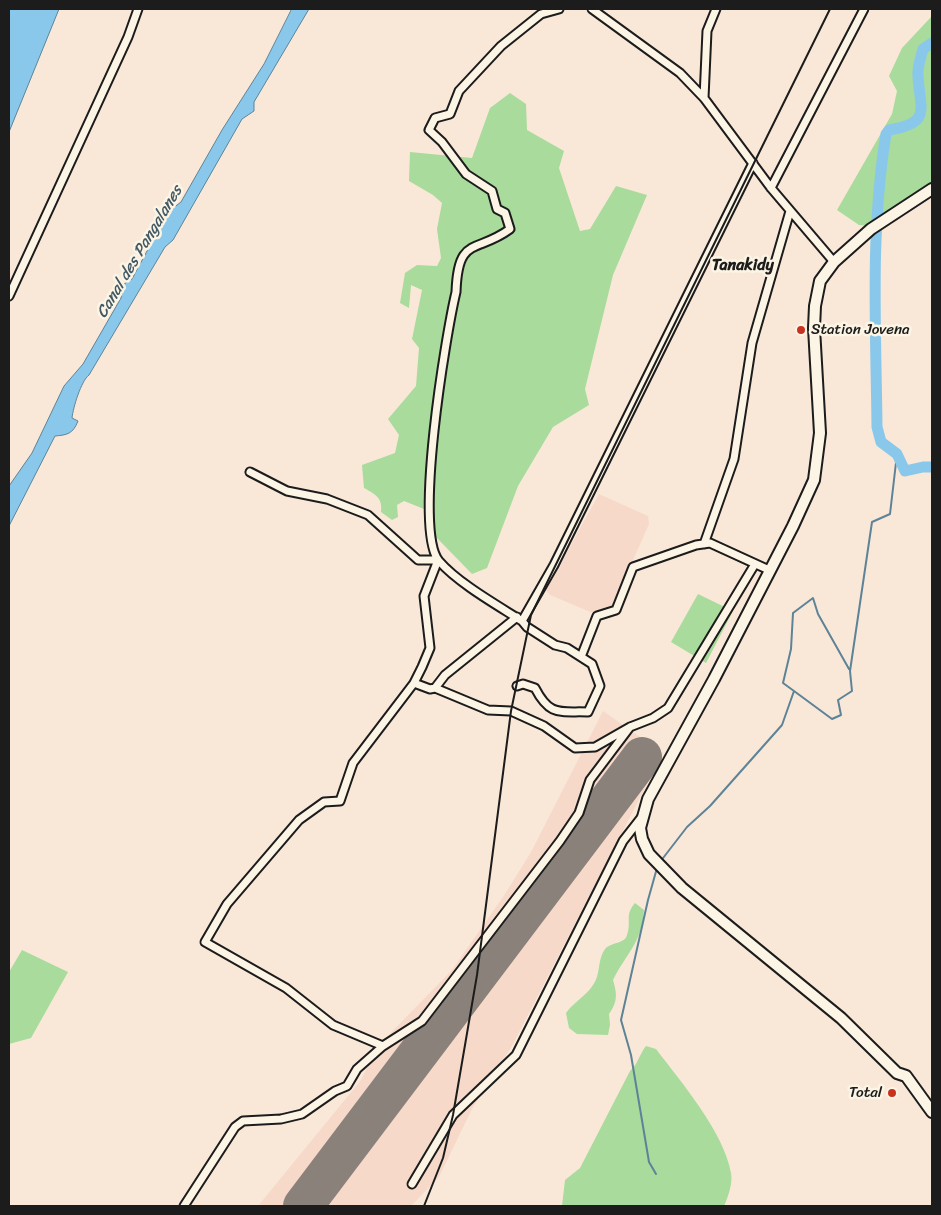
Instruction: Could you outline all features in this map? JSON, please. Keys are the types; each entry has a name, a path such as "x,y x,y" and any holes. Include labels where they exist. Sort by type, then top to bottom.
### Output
{"main road":[{"path":"932,189 871,229 834,262 820,280 815,306 820,433 814,480 794,526 769,570 695,716 672,752 648,799 642,817 642,839 649,854 682,888 841,1018 897,1073 906,1076 932,1112"}],"street":[{"path":"9,296 128,38 138,9"},
{"path":"517,686 523,684 535,688 543,703 563,714 588,712 600,686 592,664 567,648 554,645 475,590 438,560 432,538 428,506 432,477 434,424 456,292 457,272 464,255 470,247 500,236 510,229 505,213 497,209 492,191 466,174 442,142 429,130 435,118 450,114 459,92 501,46 541,14 559,9"},
{"path":"592,9 680,73 704,98 771,188 834,262"},
{"path":"704,98 707,31 716,9"},
{"path":"771,188 864,9"},
{"path":"435,688 445,675 519,619 554,565 753,164"},
{"path":"704,544 734,459 752,343 790,211"},
{"path":"250,472 287,491 327,499 368,515 418,560 438,560"},
{"path":"581,657 597,616 616,610 632,567 710,543 769,570"},
{"path":"383,1046 333,1025 286,988 205,942 227,904 299,820 324,802 340,801 353,763 414,683 430,648 424,596 438,560"},
{"path":"414,683 430,689 435,688 488,710 511,711 544,726 575,748 595,748 630,726 653,718 668,708 755,564"},
{"path":"184,1206 235,1127 243,1121 281,1119 302,1114 335,1091 347,1086 357,1069 383,1046 422,1021 579,813 590,780 630,726"},
{"path":"412,1184 453,1115 516,1056 623,840 642,817"}],"shaded area":[{"path":"599,494 648,516 649,524 612,608 612,615 595,614 550,595 546,590"},
{"path":"603,711 663,753 512,1046 472,1109 439,1177 411,1206 258,1206 361,1080 377,1047 452,970 505,894 531,852"}],"green space":[{"path":"932,16 932,183 868,226 859,225 837,210 892,114 897,91 889,76 902,48"},
{"path":"510,93 526,104 527,130 564,151 559,168 580,231 590,229 616,186 647,195 613,275 585,389 589,405 553,427 518,486 487,568 472,574 436,537 434,513 404,501 397,505 398,517 392,520 381,512 379,500 364,488 362,465 395,453 399,435 388,419 416,386 419,348 412,339 422,290 411,285 409,308 400,303 405,273 417,265 437,266 441,258 437,229 442,203 433,195 409,181 410,152 472,158 490,108"},
{"path":"698,594 733,611 706,663 671,642"},
{"path":"635,903 644,910 643,921 633,947 613,980 616,997 609,1014 610,1025 608,1035 577,1034 569,1028 566,1013 593,985 605,949 626,938 629,915"},
{"path":"22,950 68,972 31,1038 9,1044 9,972"},
{"path":"646,1046 656,1049 689,1092 720,1141 731,1173 730,1190 724,1206 562,1206 565,1180 580,1168 630,1071"}],"water":[{"path":"9,9 59,9 9,132"},
{"path":"292,9 309,9 254,102 254,111 242,119 173,240 165,247 83,383 72,418 78,421 74,429 69,433 55,436 9,526 9,486 32,453 64,386 83,364 121,298 124,284 132,279 168,212 181,202 222,130 264,64"}],"waterway":[{"path":"932,43 923,49 919,66 921,106 918,119 903,127 889,130 886,134 878,207 875,280 877,427 881,442 897,454 905,471 932,467"},
{"path":"660,862 687,827 710,806 782,725 794,691 832,719 841,715 838,700 852,691 850,671 872,522 890,514 897,454"},
{"path":"794,691 783,683 791,649 793,613 813,598 818,614 849,669"},
{"path":"656,1174 649,1162 631,1055 621,1020 657,868"}],"runway":[{"path":"303,1206 642,757"}],"railway":[{"path":"424,1206 443,1158 453,1115 477,975 511,711 531,615 830,9"}],"place":[{"name":"Station Jovena","path":"801,330"},
{"name":"Total","path":"892,1093"}],"district":[{"name":"Tanakidy","path":"743,266"}],"water label":[{"name":"Canal des Pangalanes","path":"140,252"}]}
